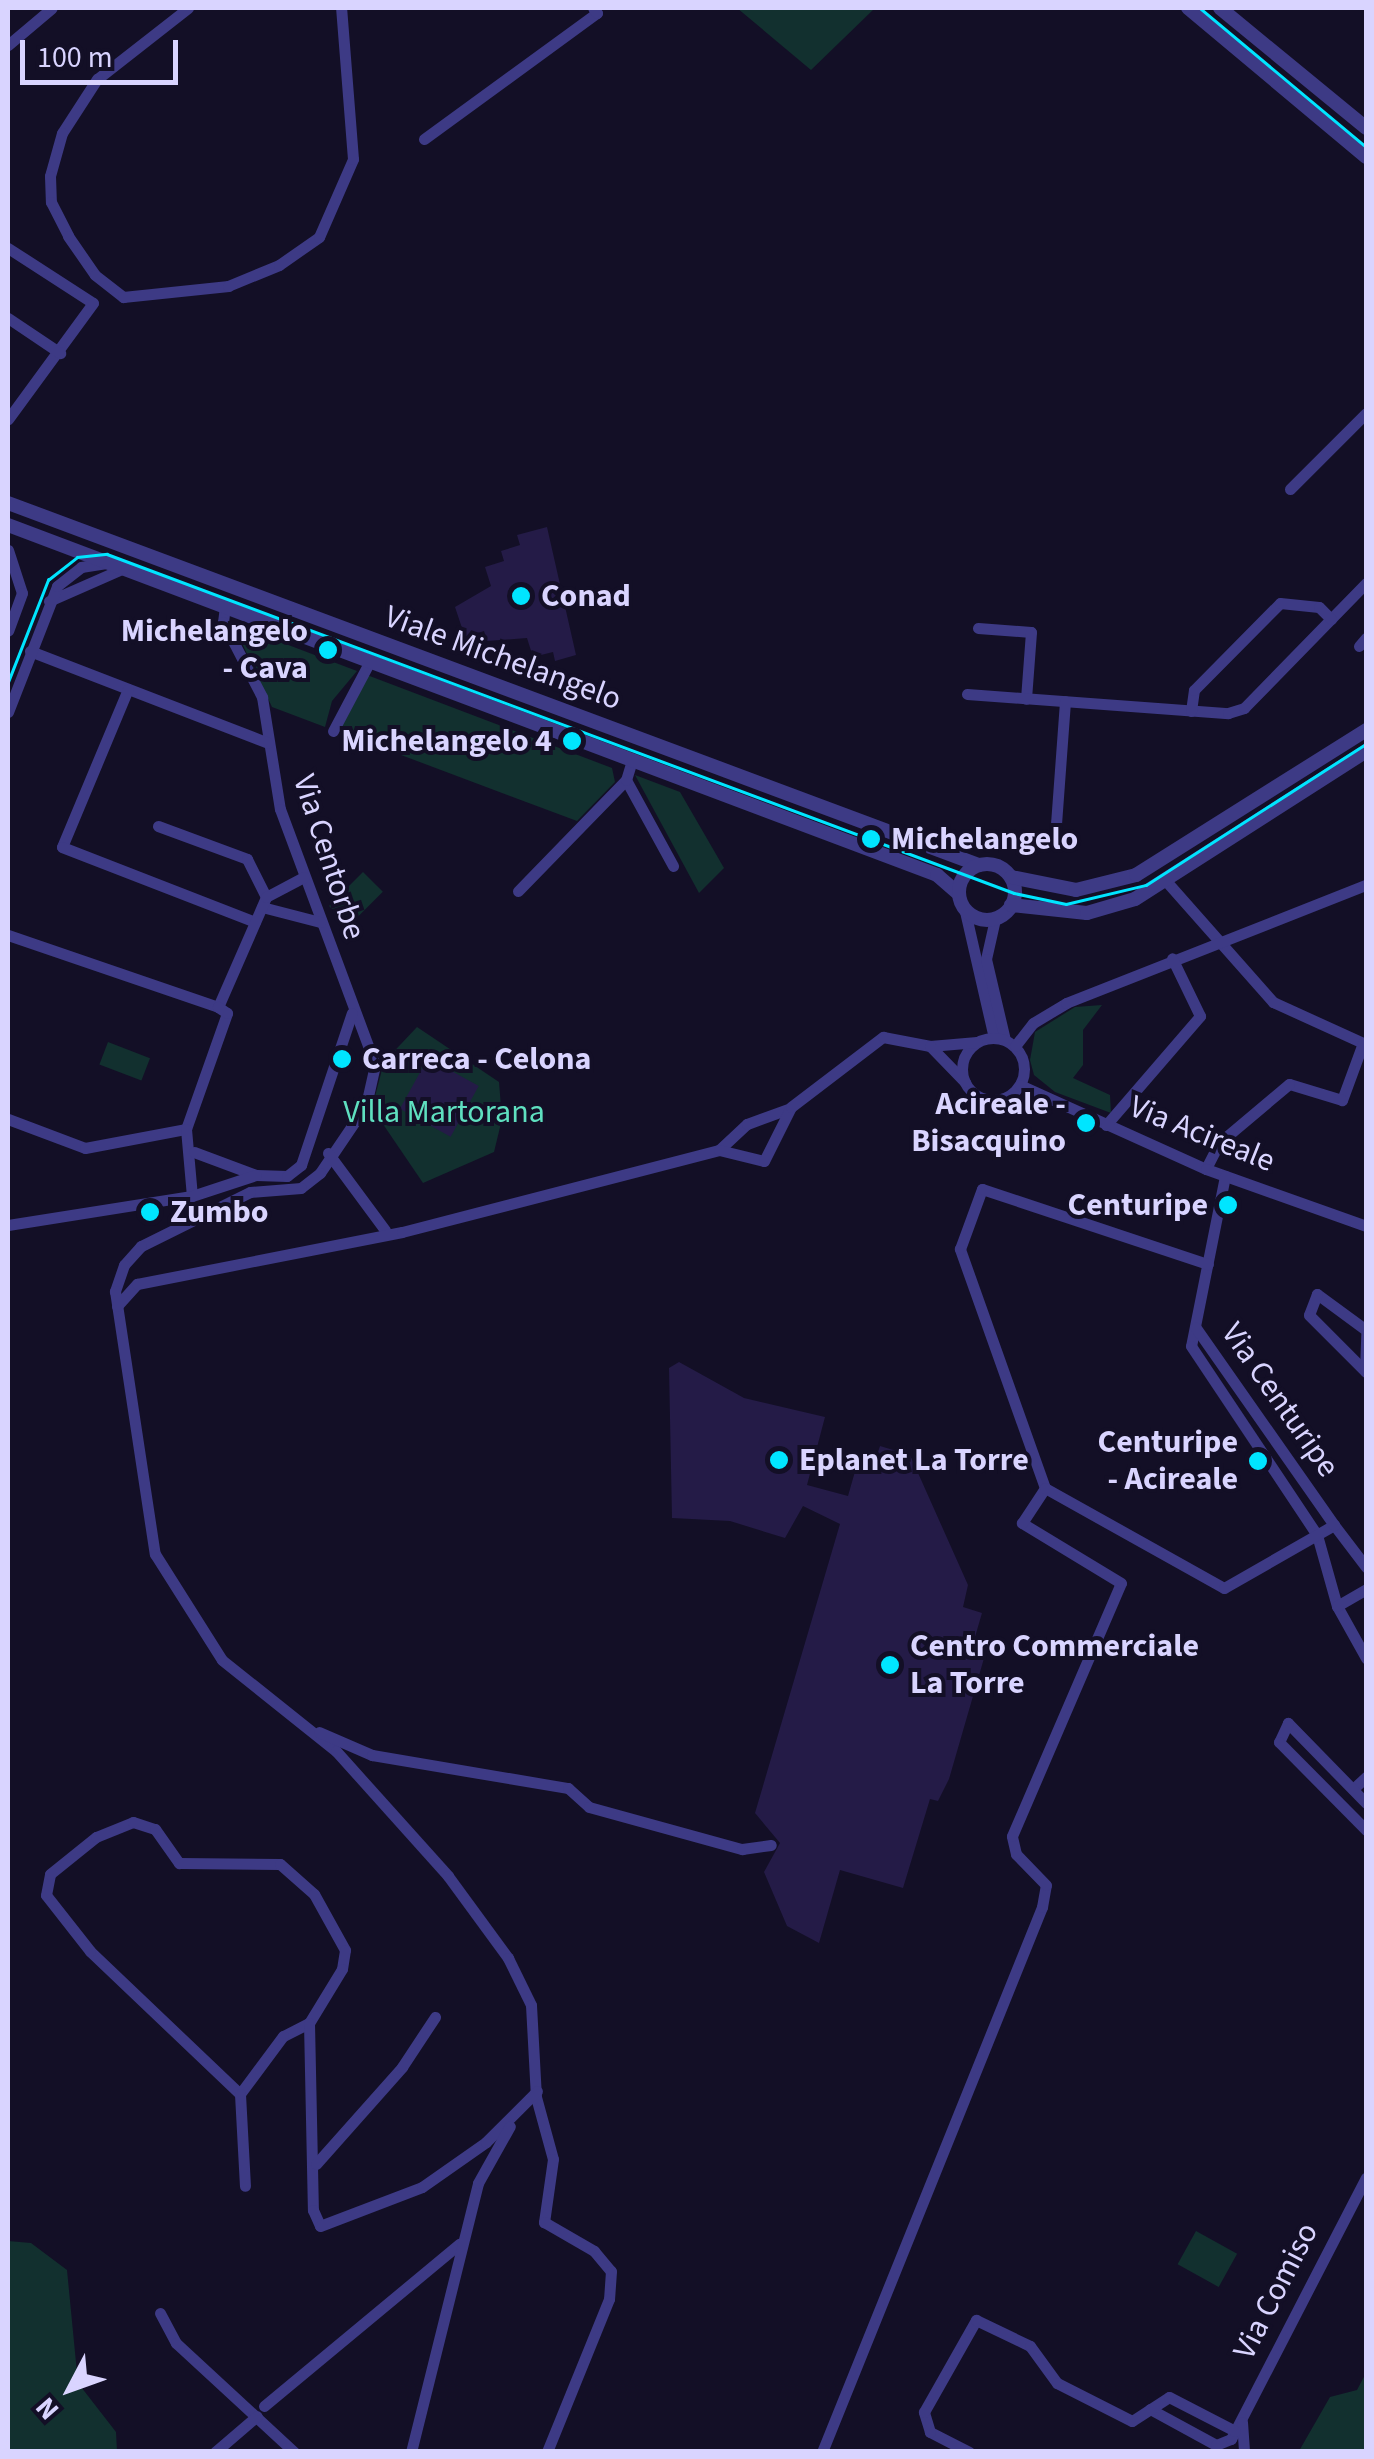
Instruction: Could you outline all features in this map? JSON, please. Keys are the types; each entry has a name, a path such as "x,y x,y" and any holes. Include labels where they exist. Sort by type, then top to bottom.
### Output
{"street":[{"path":"8,45 52,8"},
{"path":"188,8 146,33 97,79 62,132 54,162 51,202 110,287 150,298 228,286 279,265 319,237 354,160 340,8"},
{"path":"424,139 597,13 593,8"},
{"path":"1188,8 1366,157"},
{"path":"1220,8 1366,128"},
{"path":"8,248 93,303"},
{"path":"8,419 93,303 110,287"},
{"path":"8,318 60,353"},
{"path":"1290,489 1366,412"},
{"name":"Viale Michelangelo","path":"8,503 1011,877 1076,890 1136,875 1366,730"},
{"name":"Viale Michelangelo","path":"8,525 936,875 961,900 994,918"},
{"path":"8,550 22,593 8,632"},
{"path":"8,712 49,601 80,567 118,566"},
{"path":"967,694 1190,711 1244,708 1366,584"},
{"path":"1190,711 1194,690 1280,603 1319,607 1331,619"},
{"name":"Via Centorbe","path":"117,1306 124,1264 141,1246 250,1192 300,1188 320,1173 328,1153 366,1105 375,1064 352,1013 304,878 268,743 260,687 223,622 225,606"},
{"path":"978,628 1031,632 1026,698"},
{"path":"30,651 268,743"},
{"path":"333,730 370,661"},
{"path":"128,689 62,848 255,922"},
{"path":"1056,824 1065,702"},
{"path":"1005,1041 986,959 994,918 1011,905 1087,912 1166,882 1366,751"},
{"path":"518,891 626,780 632,760"},
{"path":"626,780 672,866"},
{"path":"158,826 248,859 264,902 320,922"},
{"path":"930,1046 987,1099 1020,1085 1024,1065 1005,1041 961,900 978,865"},
{"path":"1011,877 1011,905"},
{"path":"218,1007 264,902 304,878"},
{"path":"1166,882 1273,1002 1364,1043 1342,1100 1289,1084 1219,1143 1206,1170"},
{"path":"547,2452 609,2299 611,2271 594,2251 544,2222 553,2159 536,2091 531,2004 508,1958 448,1876 302,1724 222,1660 154,1554 117,1306 138,1284 628,1178 719,1150 739,1130 792,1107 883,1037 930,1046 1005,1041 1046,1013 1172,958 1366,885"},
{"path":"8,935 227,1013 186,1128 194,1152 192,1196"},
{"path":"1106,1124 1200,1016 1172,958"},
{"path":"194,1152 256,1175 288,1176 301,1165 352,1013"},
{"path":"965,1082 962,1064 977,1042"},
{"name":"Via Acireale","path":"1020,1085 1206,1170 1366,1226"},
{"path":"719,1150 764,1161 776,1146 792,1107"},
{"path":"8,1119 85,1148 186,1128"},
{"path":"756,1121 768,1126 776,1146"},
{"path":"739,1130 746,1158"},
{"path":"328,1153 385,1230"},
{"path":"8,1223 192,1196 256,1175"},
{"path":"1225,1176 1192,1346 1318,1535 1337,1606 1366,1658"},
{"path":"822,2452 1042,1908 1046,1886 1016,1854 1012,1836 1121,1582 1022,1523 1045,1488 960,1249 982,1190 1208,1264"},
{"path":"1317,1294 1366,1332 1366,1372 1310,1315 1317,1294"},
{"name":"Via Centuripe","path":"1045,1488 1224,1588 1334,1525 1196,1328"},
{"path":"1334,1525 1366,1568"},
{"path":"1337,1606 1366,1588"},
{"path":"1366,1802 1288,1723 1279,1742 1366,1830"},
{"path":"302,1724 372,1755 568,1788 589,1807 662,1828 742,1848 771,1845"},
{"path":"1353,1789 1366,1777"},
{"path":"240,2094 56,1912 44,1886 58,1864 133,1822 155,1829 179,1863 268,1862 299,1876 345,1950 342,1969 309,2023 283,2036 240,2094 246,2186"},
{"path":"316,2164 402,2067 436,2016"},
{"path":"309,2023 316,2164 313,2210 327,2228 362,2204 422,2187 523,2106"},
{"path":"411,2452 462,2242 486,2164 536,2091"},
{"name":"Via Comiso","path":"1235,2431 1366,2178"},
{"path":"215,2452 462,2242"},
{"path":"160,2313 176,2343 260,2411 294,2452"},
{"path":"969,2452 930,2432 924,2412 976,2320 1030,2346 1056,2384 1132,2421 1150,2409 1170,2398 1235,2431 1216,2445 1150,2409"},
{"path":"1242,2418 1244,2452"}],"green space":[{"path":"737,8 875,8 811,70"},
{"path":"233,624 357,671 332,701 325,727 272,707"},
{"path":"367,675 612,768 615,782 577,821 337,731"},
{"path":"635,775 680,792 724,868 699,893"},
{"path":"363,872 383,892 349,926 329,906"},
{"path":"1102,1005 1083,1030 1083,1065 1073,1078 1110,1095 1111,1113 1055,1092 1034,1075 1030,1060 1035,1032 1075,1007"},
{"name":"Villa Martorana","path":"417,1027 499,1082 502,1119 494,1152 423,1183 372,1108 384,1062"},
{"path":"108,1042 150,1058 141,1081 99,1064"},
{"path":"1196,2231 1237,2254 1219,2287 1178,2264"},
{"path":"8,2241 31,2243 67,2270 78,2383 116,2432 117,2451 8,2451"},
{"path":"1366,2373 1366,2451 1299,2451 1330,2397 1357,2390"}],"building":[{"name":"Conad","path":"547,527 576,655 555,661 553,652 533,657 527,638 487,641 484,631 465,637 455,607 491,586 485,567 504,561 501,551 520,545 517,535"},
{"name":"Villa Martorana","path":"428,1058 479,1086 451,1137 400,1109"},
{"name":"Centro Commerciale La Torre","path":"679,1362 744,1398 825,1417 807,1485 848,1496 860,1454 876,1458 880,1446 910,1455 968,1585 963,1607 982,1613 975,1637 989,1641 949,1779 938,1801 930,1799 903,1888 840,1870 819,1943 787,1926 764,1872 780,1843 755,1813 840,1524 803,1506 785,1538 730,1521 672,1518 669,1368"}],"tram line":[{"path":"1200,8 1366,147"},
{"path":"8,682 48,580 77,557 107,554 1014,893 1066,904 1146,885 1366,744"}],"place":[{"name":"Conad","path":"521,596"},
{"name":"Michelangelo - Cava","path":"328,650"},
{"name":"Michelangelo 4","path":"572,741"},
{"name":"Michelangelo","path":"871,839"},
{"name":"Carreca - Celona","path":"342,1059"},
{"name":"Acireale - Bisacquino","path":"1086,1123"},
{"name":"Centuripe","path":"1228,1205"},
{"name":"Zumbo","path":"150,1212"},
{"name":"Eplanet La Torre","path":"779,1460"},
{"name":"Centuripe - Acireale","path":"1258,1461"},
{"name":"Centro Commerciale La Torre","path":"890,1665"}]}
